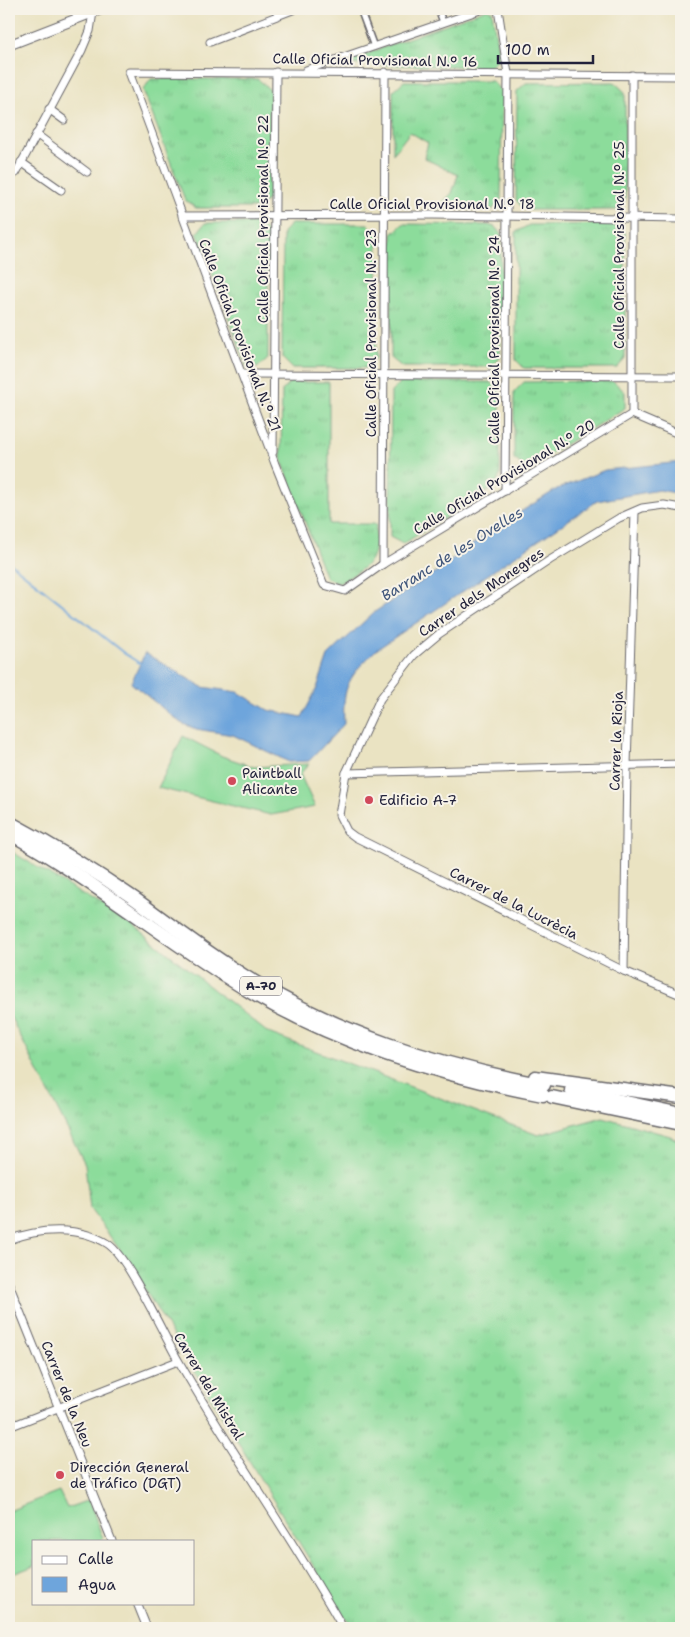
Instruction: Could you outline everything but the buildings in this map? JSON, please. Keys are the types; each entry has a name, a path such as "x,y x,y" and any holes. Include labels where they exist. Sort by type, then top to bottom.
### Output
{"highway":[{"name":"A-70","path":"9,822 88,868 229,966 268,990 328,1021 384,1043 455,1066 681,1124"},
{"name":"A-70","path":"9,833 88,881 237,983 310,1024 409,1064 463,1079 617,1098 681,1114"},
{"path":"384,1043 537,1077 681,1097"}],"street":[{"path":"210,42 295,9"},
{"path":"360,9 374,47"},
{"path":"438,9 443,22"},
{"path":"302,72 334,59 483,9"},
{"name":"Calle Oficial Provisional N.º 24","path":"498,9 508,74 505,491"},
{"path":"9,45 98,10"},
{"path":"16,173 86,41 98,10"},
{"name":"Calle Oficial Provisional N.º 16","path":"129,72 385,72 681,76"},
{"name":"Calle Oficial Provisional N.º 21","path":"129,72 273,457 324,585 344,591"},
{"name":"Calle Oficial Provisional N.º 22","path":"273,457 276,72"},
{"name":"Calle Oficial Provisional N.º 23","path":"383,564 385,72"},
{"name":"Calle Oficial Provisional N.º 25","path":"632,75 632,414"},
{"path":"49,109 64,120"},
{"path":"36,134 86,172"},
{"path":"21,162 61,190"},
{"name":"Calle Oficial Provisional N.º 18","path":"182,216 681,219"},
{"path":"242,374 681,376"},
{"path":"632,414 681,436"},
{"name":"Calle Oficial Provisional N.º 20","path":"344,591 383,564 632,414"},
{"name":"Carrer dels Monegres","path":"342,824 339,804 346,772 380,700 402,670 426,644 550,560 620,518 635,512 664,505 681,508"},
{"name":"Carrer la Rioja","path":"624,972 627,765 635,512"},
{"path":"346,772 681,764"},
{"name":"Carrer de la Lucrècia","path":"342,824 355,837 624,972 681,995"},
{"name":"Carrer del Mistral","path":"9,1240 34,1232 53,1230 95,1237 110,1245 130,1274 178,1361 343,1628"},
{"name":"Carrer de la Neu","path":"9,1284 112,1540"},
{"path":"9,1427 58,1406 178,1361"},
{"path":"137,1604 147,1628"}],"green space":[{"path":"487,9 492,11 499,58 490,67 339,64"},
{"path":"151,79 258,79 270,90 269,198 258,208 196,208 185,200 143,90"},
{"path":"404,81 492,81 502,92 501,200 492,210 436,209 452,193 458,175 424,158 428,143 410,132 393,154 393,91"},
{"path":"614,82 625,92 625,201 617,210 525,210 516,200 517,91 526,83"},
{"path":"205,223 258,223 268,233 268,358 257,368 247,367 197,233"},
{"path":"291,224 368,224 378,234 376,358 367,368 292,368 282,358 283,232"},
{"path":"403,224 488,225 495,227 501,234 500,357 491,367 402,367 391,358 392,234"},
{"path":"614,224 625,232 625,359 617,368 524,368 516,360 516,232 529,225"},
{"path":"613,381 625,392 625,408 527,468 514,459 514,392 524,382"},
{"path":"290,382 329,382 329,524 376,524 375,547 370,561 366,566 340,583 326,578 281,458 282,391"},
{"path":"401,382 491,382 500,392 500,476 493,488 403,544 390,537 391,392"},
{"name":"Paintball Alicante","path":"183,736 222,756 254,767 309,764 300,774 315,807 271,815 158,788"},
{"path":"9,850 135,927 268,1033 538,1135 603,1117 670,1136 681,1142 681,1628 355,1628 344,1616 125,1257 90,1209 85,1164 9,1014"},
{"path":"59,1491 67,1508 89,1500 103,1539 32,1540 32,1567 10,1575 9,1511"}],"water":[{"path":"681,462 681,494 659,490 597,501 376,650 359,667 349,682 344,700 344,724 309,761 289,762 233,735 196,729 181,723 131,683 145,653 202,687 238,692 268,710 302,717 317,688 328,656 373,613 436,572 490,531 557,489 605,470"}],"waterway":[{"name":"Barranc de les Ovelles","path":"9,562 125,654 141,664"}],"place":[{"name":"Paintball Alicante","path":"232,781"},
{"name":"Edificio A-7","path":"369,800"},
{"name":"Dirección General de Tráfico (DGT)","path":"60,1475"}]}
